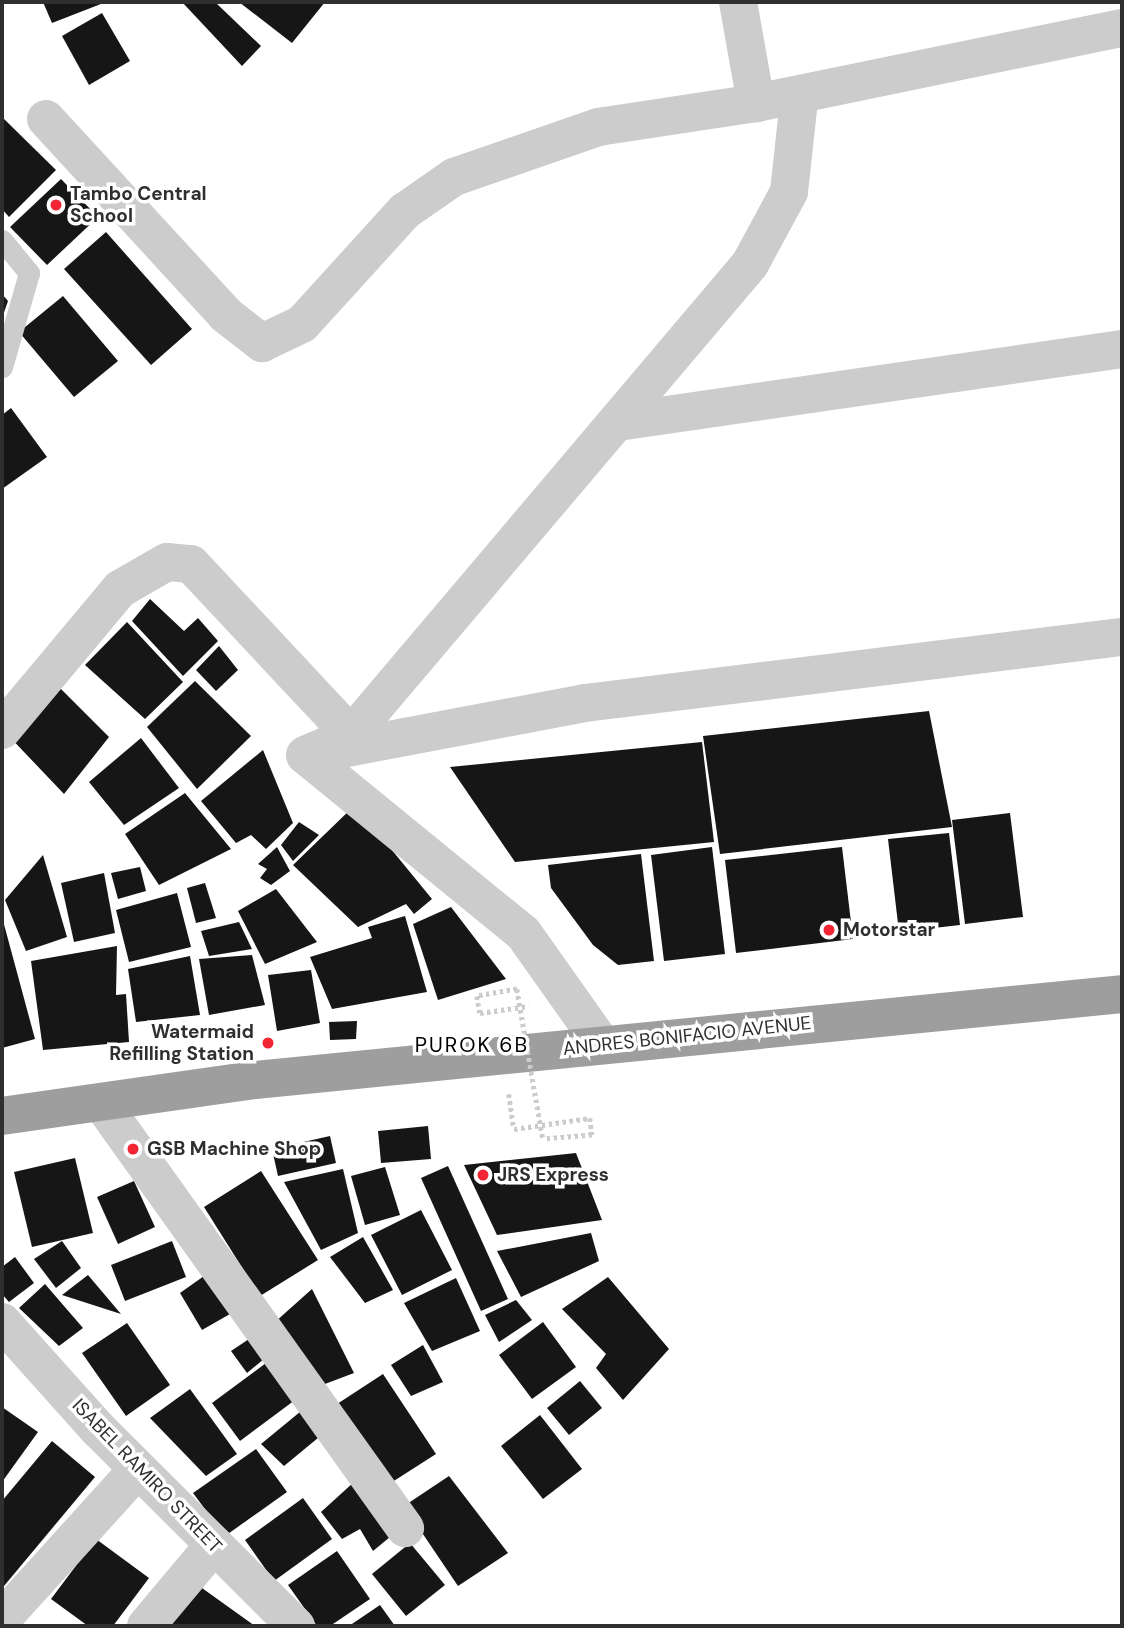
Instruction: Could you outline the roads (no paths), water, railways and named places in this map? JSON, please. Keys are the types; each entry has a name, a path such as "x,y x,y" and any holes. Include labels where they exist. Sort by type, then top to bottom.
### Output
{"highway":[{"name":"ANDRES BONIFACIO AVENUE","path":"2,1116 103,1105 255,1080 601,1043 1122,993"}],"street":[{"path":"738,2 756,103"},
{"path":"46,119 226,314 262,344 302,324 405,211 454,177 597,127 756,103 799,100 1122,28"},
{"path":"305,755 351,735 618,422 776,225 796,158 799,100"},
{"path":"618,422 1122,349"},
{"path":"2,730 120,589 167,562 191,564 351,735"},
{"path":"305,755 585,703 1122,638"},
{"path":"305,755 523,933 601,1043"},
{"path":"103,1105 405,1528"},
{"name":"ISABEL RAMIRO STREET","path":"3,1327 138,1469 296,1626"},
{"path":"2,1619 138,1469"},
{"path":"146,1626 214,1545"}],"lane":[{"path":"2,240 29,272 2,367"}],"place":[{"name":"Tambo Central School","path":"56,205"},
{"name":"Motorstar","path":"829,930"},
{"name":"Watermaid Refilling Station","path":"268,1043"},
{"name":"GSB Machine Shop","path":"133,1149"},
{"name":"JRS Express","path":"483,1175"}],"district":[{"name":"PUROK 6B","path":"472,1045"}]}
